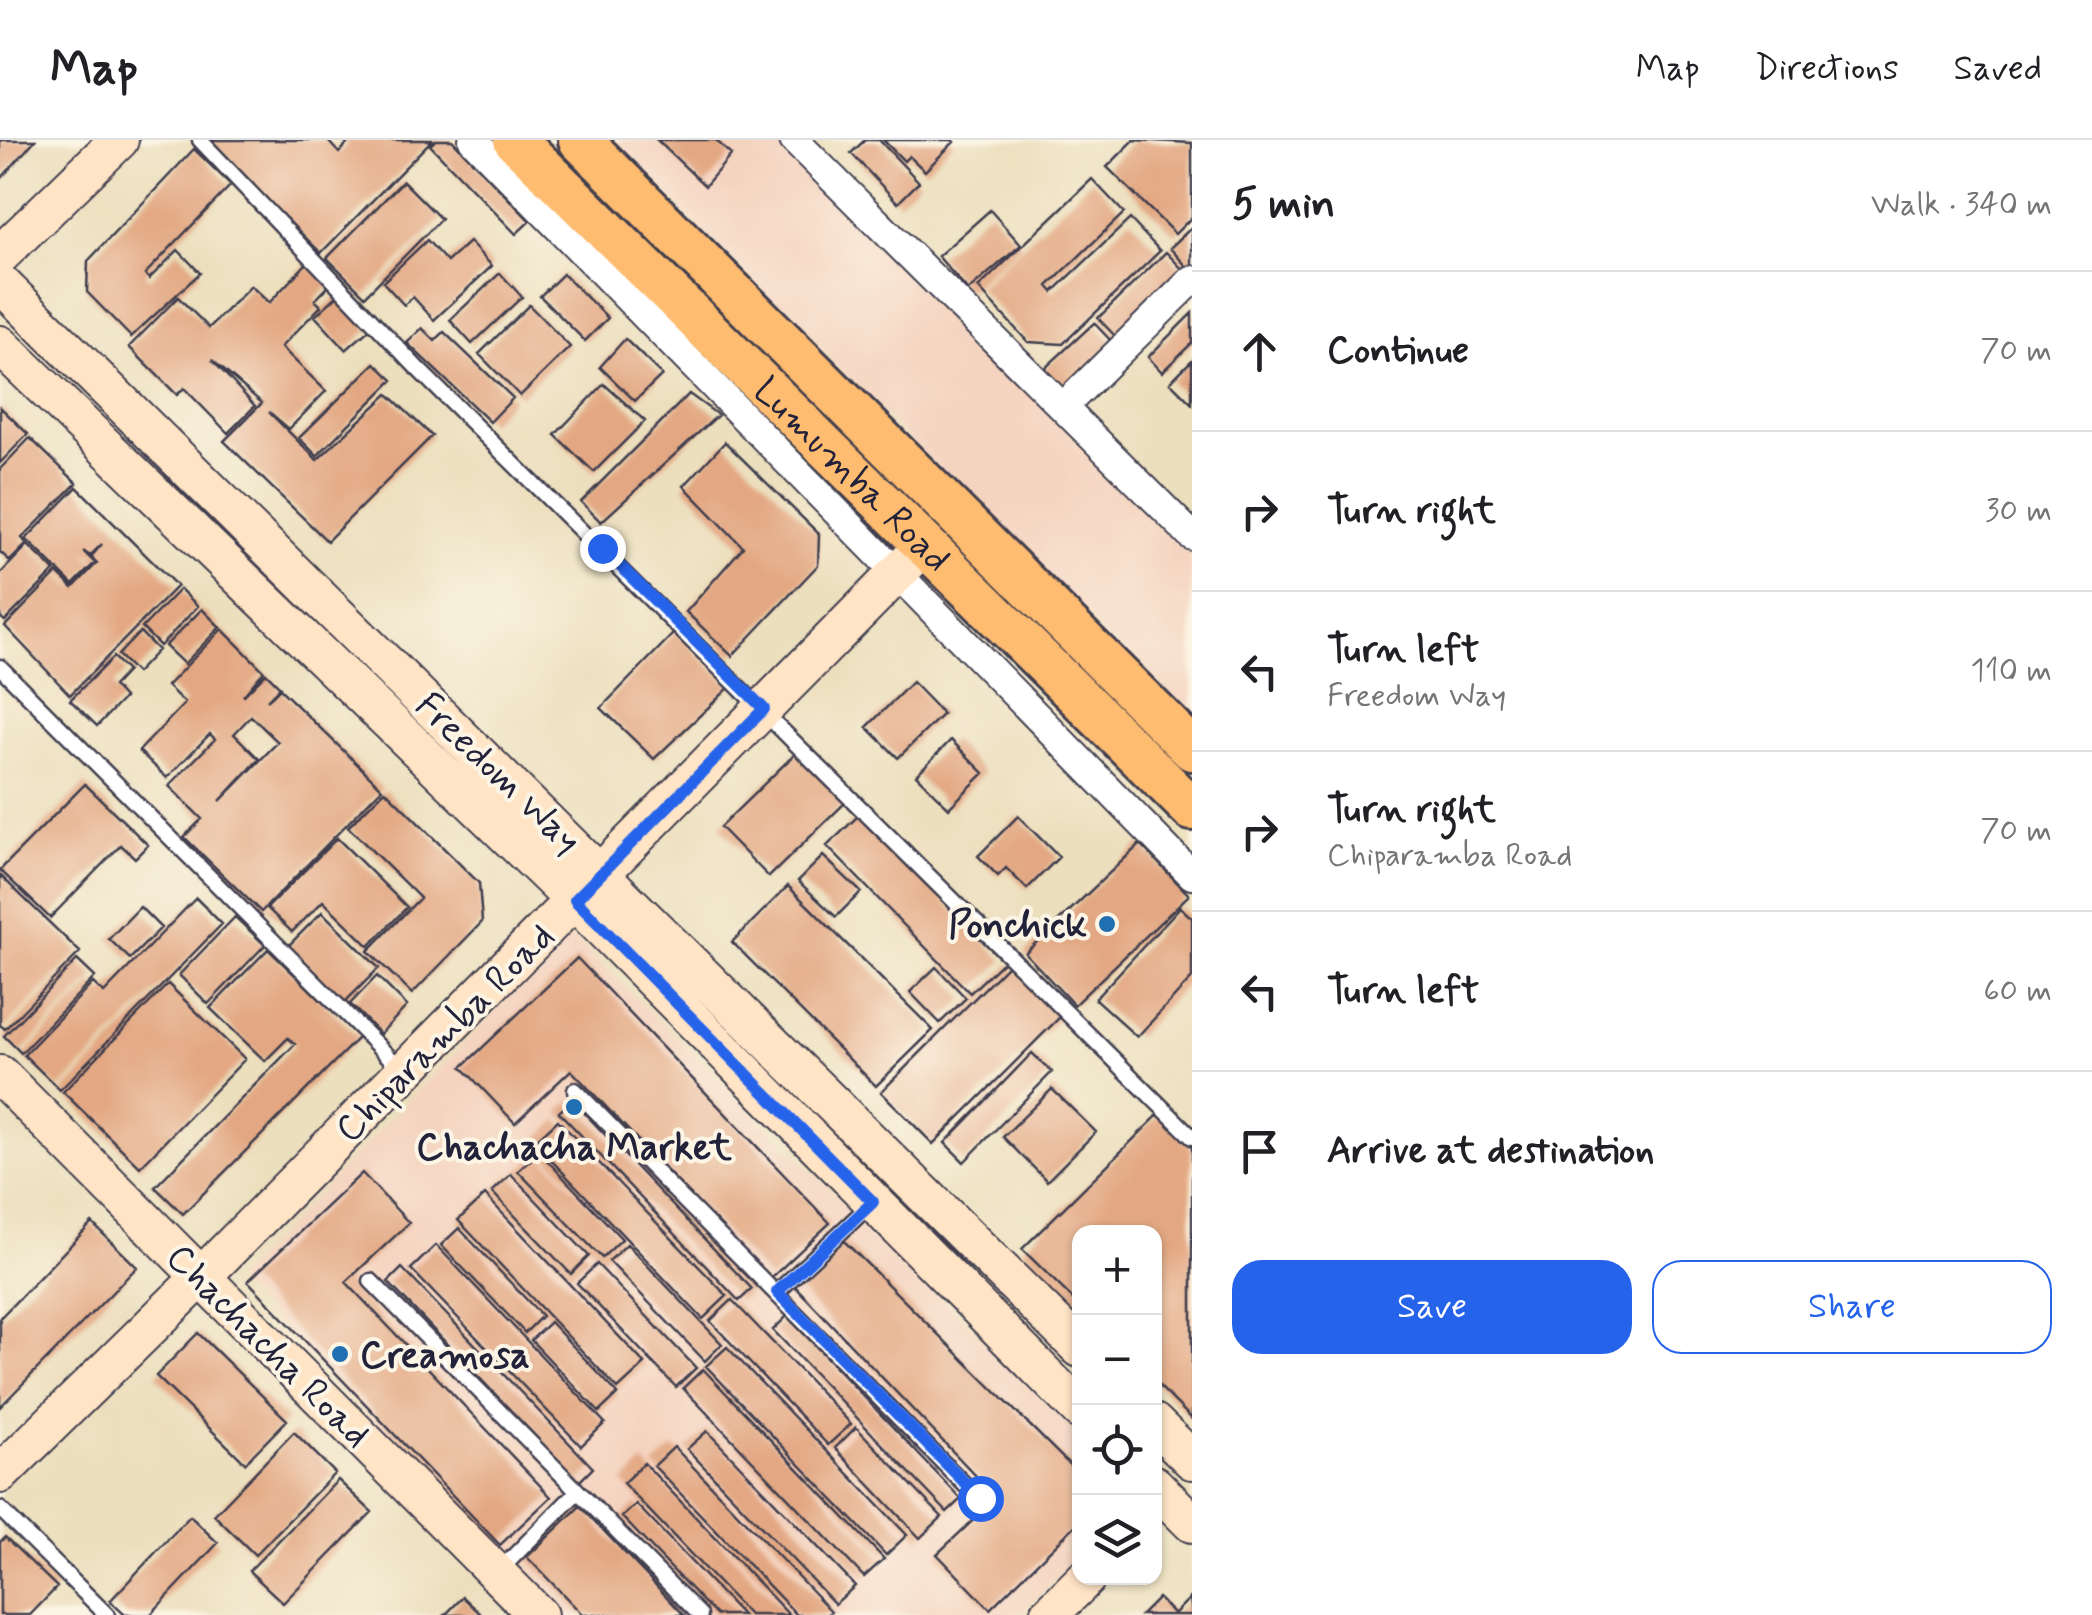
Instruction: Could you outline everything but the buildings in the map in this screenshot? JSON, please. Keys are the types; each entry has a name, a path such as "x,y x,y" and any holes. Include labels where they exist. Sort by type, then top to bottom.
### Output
{"main road":[{"path":"0,255 119,140"},
{"name":"Lumumba Road","path":"515,140 912,558 1192,809"},
{"name":"Lumumba Road","path":"580,140 1192,749"},
{"name":"Freedom Way","path":"0,283 1072,1340"},
{"name":"Freedom Way","path":"0,346 575,900 1075,1405"},
{"name":"Chiparamba Road","path":"0,1474 202,1277 912,558"},
{"name":"Chachacha Road","path":"0,1076 538,1615"},
{"path":"1162,1431 1192,1460"},
{"path":"1049,1615 1079,1585"}],"street":[{"path":"473,140 912,558 1192,875"},
{"path":"794,140 1192,536"},
{"path":"1063,407 1192,280"}],"lane":[{"path":"200,140 418,369 1192,1137"},
{"path":"0,667 404,1072"},
{"path":"575,1090 980,1498"},
{"path":"777,1292 873,1202"},
{"path":"371,1281 700,1615"},
{"path":"496,1573 578,1492"},
{"path":"0,1508 107,1615"}],"shaded area":[{"path":"611,140 785,140 1037,392 1075,441 1192,556 1192,724"},
{"name":"Chachacha Market","path":"570,934 1072,1426 1072,1563 1021,1615 564,1615 234,1280"}],"place":[{"name":"Ponchick","path":"1107,924"},
{"name":"Chachacha Market","path":"574,1107"},
{"name":"Creamosa","path":"340,1354"}],"route":[{"path":"602,548 764,709 575,900 873,1202 777,1292 980,1498"}]}
